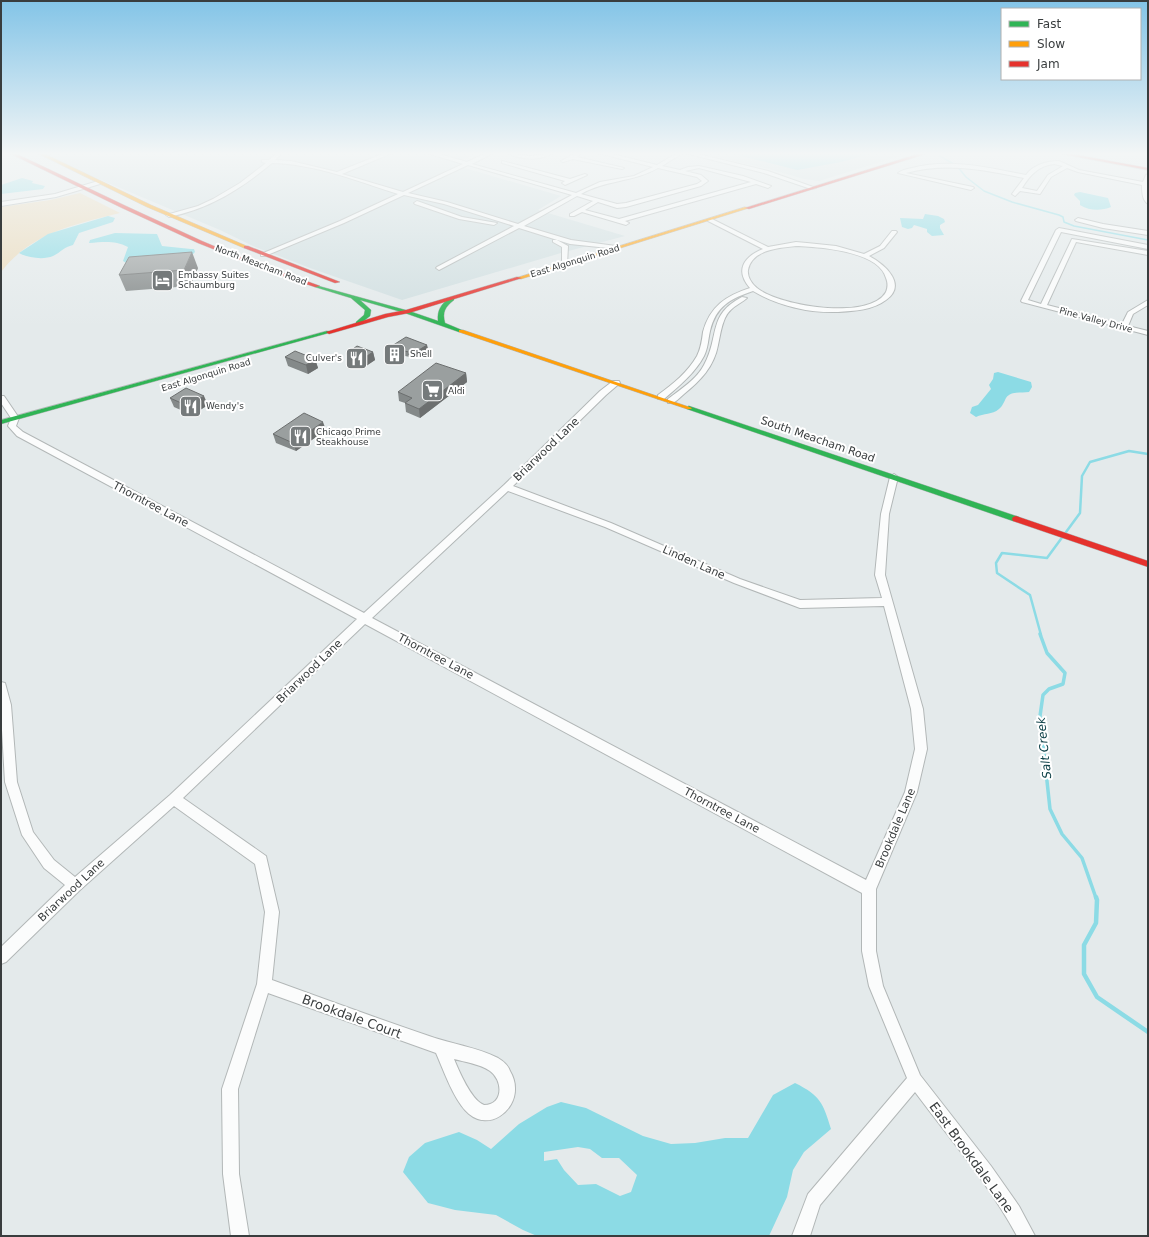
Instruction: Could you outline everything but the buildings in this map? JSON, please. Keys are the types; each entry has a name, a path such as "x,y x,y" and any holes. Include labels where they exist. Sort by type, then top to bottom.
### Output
{"main road":[{"name":"North Meacham Road","path":"133,211 241,259 282,274 354,298 407,312 480,337"},
{"name":"North Meacham Road","path":"161,211 267,256 366,292 407,312"},
{"name":"East Algonquin Road","path":"1,429 14,422 358,323 387,315 407,312 740,211"},
{"path":"354,298 366,307 368,312 367,316 358,323"},
{"path":"442,324 438,315 440,310 452,298"},
{"name":"East Algonquin Road","path":"200,377 396,320 407,312"},
{"name":"South Meacham Road","path":"480,337 1148,564"},
{"name":"East Algonquin Road","path":"1,423 14,422 103,404"}],"street":[{"path":"169,214 176,211"},
{"path":"169,214 184,213 190,211"},
{"path":"267,256 322,234 342,222 367,211"},
{"path":"442,211 461,218 517,227 570,242 616,248"},
{"path":"468,211 561,242 565,246 565,264"},
{"path":"439,268 546,211"},
{"path":"572,215 580,211"},
{"path":"584,211 630,224"},
{"path":"619,221 654,211"},
{"path":"714,219 771,248"},
{"path":"1078,220 1148,233"},
{"path":"1148,247 1058,230 1065,238 1148,253"},
{"path":"864,256 882,247 894,232"},
{"name":"Pine Valley Drive","path":"1043,306 1065,238"},
{"name":"Pine Valley Drive","path":"1065,238 1024,301 1148,333"},
{"path":"856,253 868,248 876,242"},
{"path":"809,244 833,247 856,253 878,264 890,277 890,289 888,293 875,303 854,309 824,311 803,308 756,290 746,277 746,267 753,257 771,248 809,244"},
{"path":"661,398 693,369 701,356 710,318 717,307 727,299 756,290"},
{"path":"671,401 702,373 709,364 714,348 719,320 738,300 756,290"},
{"path":"1124,327 1130,313 1148,302"},
{"name":"Briarwood Lane","path":"1,957 75,885 174,799 365,618 507,487 603,393 616,383"},
{"name":"Thorntree Lane","path":"1,398 20,434 869,889"},
{"name":"Brookdale Lane","path":"894,478 885,514 880,575 917,710 921,749 911,792 869,889 869,951 876,986 915,1080"},
{"name":"Linden Lane","path":"507,487 608,524 737,581 800,604 887,602"},
{"path":"1,686 6,704 11,782 28,835 49,864 75,885"},
{"path":"174,799 261,860 272,912 264,984 230,1089 231,1174 240,1236"},
{"name":"Brookdale Court","path":"264,984 441,1048 493,1063 504,1073 508,1089 507,1097 499,1109 485,1113 473,1107 441,1048"},
{"path":"802,1236 814,1200 915,1080"},
{"name":"East Brookdale Lane","path":"915,1080 985,1172 1013,1212 1026,1236"}],"shaded area":[{"path":"1,211 115,211 120,213 70,226 40,239 13,259 1,272"},
{"path":"174,211 540,211 625,236 561,253 402,300 310,268 253,246"}],"water":[{"path":"925,214 938,216 944,219 945,222 940,225 940,228 944,235 932,236 927,232 927,229 914,225 912,228 908,229 902,227 900,218 923,219"},
{"path":"108,216 115,218 113,222 79,233 73,245 65,248 53,256 36,258 19,253 48,234"},
{"path":"115,233 157,234 162,246 194,249 195,252 192,255 130,265 123,261 128,247 114,242 89,243 90,240"},
{"path":"998,372 1031,382 1032,387 1029,392 1013,393 1008,396 1001,407 996,411 976,417 970,413 972,407 978,405 991,389 989,385 993,379 994,373"},
{"path":"795,1083 804,1088 816,1096 820,1101 831,1129 804,1152 793,1170 787,1197 769,1236 537,1236 496,1215 455,1210 428,1203 403,1172 409,1157 425,1143 459,1132 477,1140 491,1149 519,1124 547,1107 561,1102 586,1108 643,1136 671,1144 695,1143 725,1138 748,1138 773,1095","holes":["578,1147 590,1149 602,1158 619,1158 637,1175 631,1192 620,1196 596,1184 578,1185 564,1170 557,1159 544,1161 544,1152"]}],"waterway":[{"path":"1044,211 1063,217 1064,222 1074,226 1148,240"},
{"name":"Salt Creek","path":"1041,635 1030,595 997,573 996,563 1002,553 1047,558 1080,513 1082,476 1090,462 1129,451 1148,454"},
{"name":"Salt Creek","path":"1040,634 1047,653 1065,673 1063,684 1049,689 1043,695 1040,716 1050,809 1062,834 1082,858 1096,898"},
{"name":"Salt Creek","path":"1096,897 1096,923 1084,945 1084,974 1097,997 1148,1032"}],"traffic: fast":[{"path":"317,286 407,312 461,331"},
{"path":"354,298 368,310 367,316 358,323"},
{"path":"442,324 440,316 442,309 452,299"},
{"path":"1,422 329,332"},
{"path":"689,408 1016,519"}],"traffic: slow":[{"path":"160,211 246,247"},
{"path":"519,278 738,211"},
{"path":"461,331 689,408"}],"traffic: jam":[{"path":"132,211 239,258 317,286"},
{"path":"246,247 337,282"},
{"path":"329,332 387,315 407,312 519,278"},
{"path":"1016,519 1148,564"}],"place":[{"name":"Embassy Suites Schaumburg","path":"163,280"},
{"name":"Shell","path":"395,354"},
{"name":"Culver's","path":"357,358"},
{"name":"Aldi","path":"433,391"},
{"name":"Wendy's","path":"191,406"},
{"name":"Chicago Prime Steakhouse","path":"301,437"}]}
